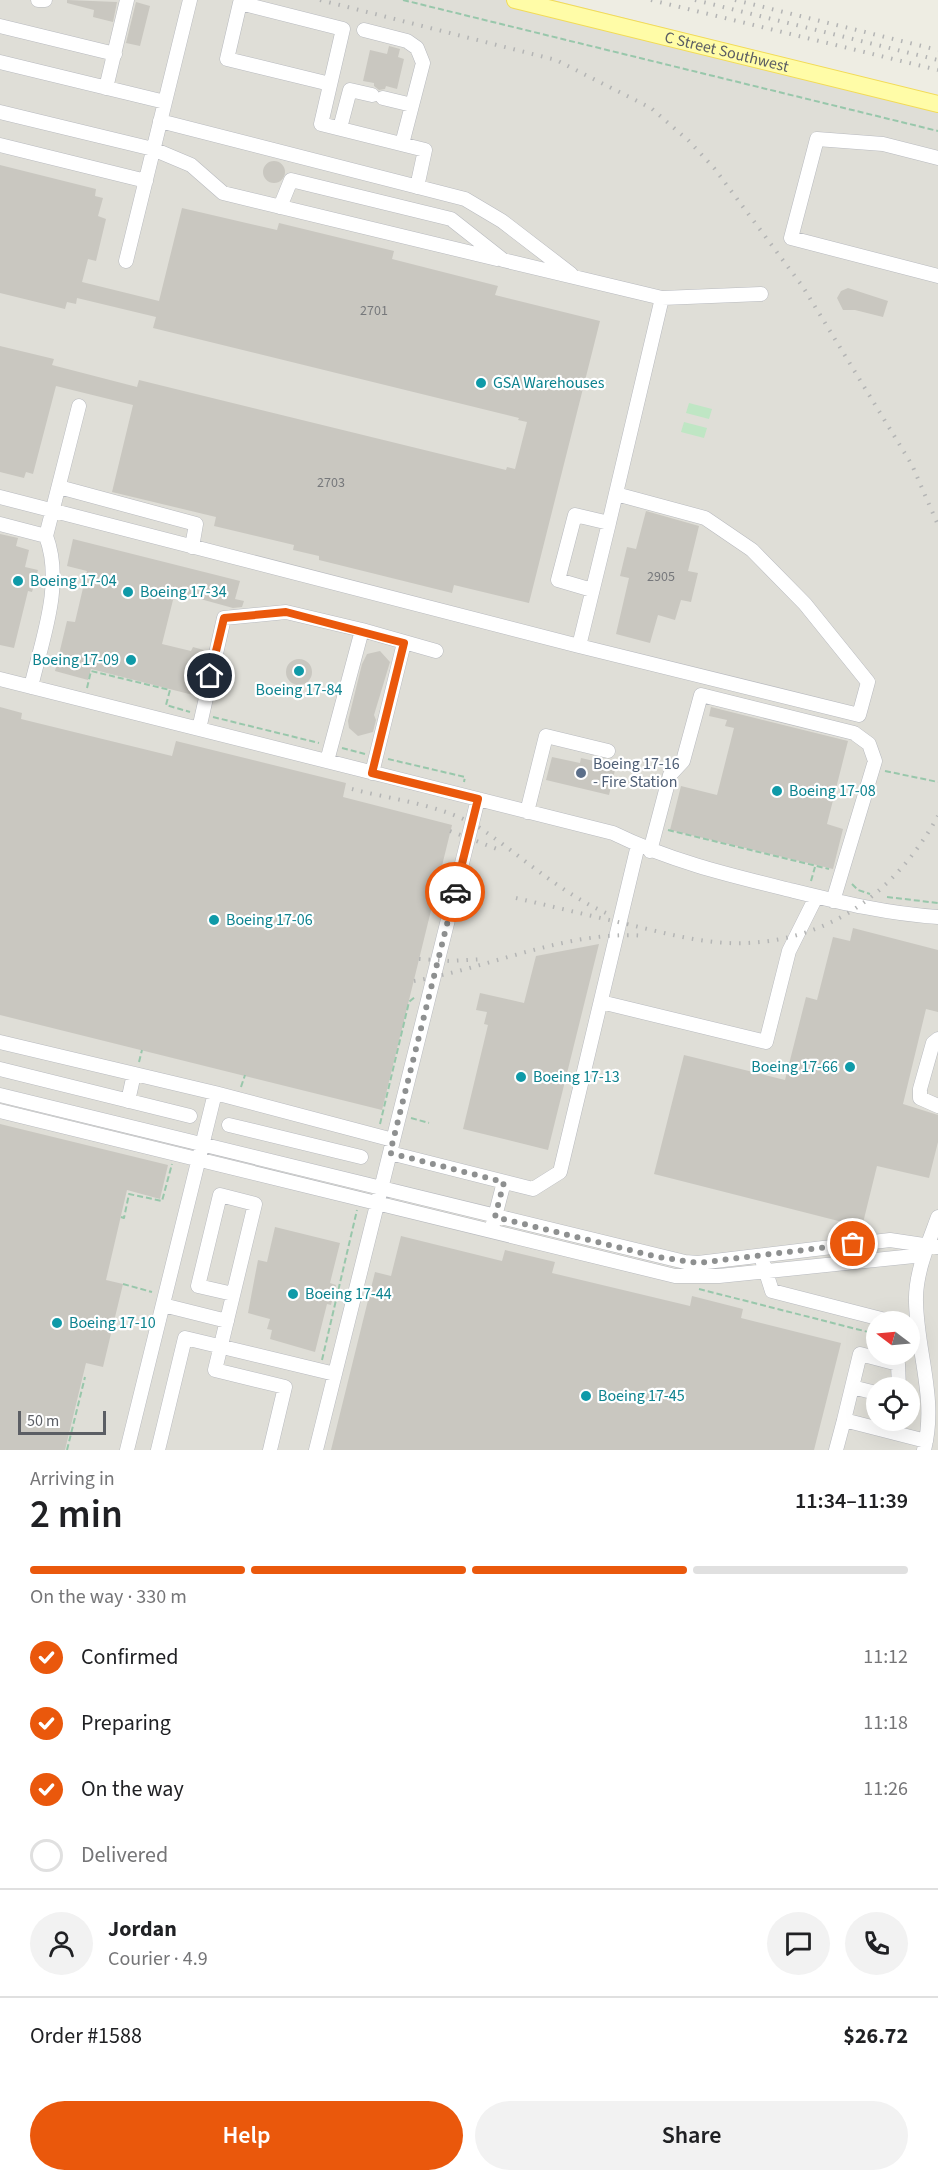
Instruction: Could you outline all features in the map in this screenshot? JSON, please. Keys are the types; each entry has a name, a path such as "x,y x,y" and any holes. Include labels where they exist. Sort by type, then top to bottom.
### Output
{"main road":[{"name":"C Street Southwest","path":"515,0 938,104"}],"lane":[{"path":"38,0 45,0"},
{"path":"106,88 127,0"},
{"path":"126,261 190,0"},
{"path":"330,84 226,59 240,3 343,29 321,124 425,150 417,187"},
{"path":"0,26 114,54"},
{"path":"363,30 407,41 417,48 423,63 402,144"},
{"path":"0,62 165,102"},
{"path":"340,128 350,90 412,105"},
{"path":"0,112 153,149 191,165 223,193 280,207 662,298 762,294"},
{"path":"160,121 465,199 502,221 575,277"},
{"path":"938,158 883,144 817,139 791,238 938,276"},
{"path":"0,145 146,181"},
{"path":"280,207 291,180 297,155"},
{"path":"291,180 451,219 503,260"},
{"path":"579,646 662,298"},
{"path":"31,687 52,594 51,550 46,536 79,406"},
{"path":"59,487 196,524 192,547"},
{"path":"0,497 579,646 860,715 868,682 805,604 752,550 705,518 616,494"},
{"path":"592,590 558,580 575,515 609,523"},
{"path":"0,525 46,536"},
{"path":"199,729 224,618 286,612 436,651"},
{"path":"327,762 362,630"},
{"path":"373,766 404,643"},
{"path":"0,679 327,762 373,766 478,799 613,833 644,848 692,866 833,901 938,917"},
{"path":"0,1042 219,1094 377,1136 392,1147 533,1189 560,1172 601,1002 644,848 670,775 683,761 701,695 854,733 869,744 875,761 833,901"},
{"path":"527,812 546,736 608,751"},
{"path":"316,1450 478,799"},
{"path":"601,1002 766,1042 789,951 816,897"},
{"path":"938,1039 933,1043 920,1089 920,1098 938,1106"},
{"path":"0,1070 190,1116"},
{"path":"128,1101 135,1074"},
{"path":"127,1450 199,1160 219,1094"},
{"path":"0,1095 685,1262 698,1263 890,1240 933,1247"},
{"path":"0,1111 675,1276 699,1277 914,1256 933,1247"},
{"path":"72,1129 76,1114"},
{"path":"294,1141 300,1115"},
{"path":"229,1125 360,1157"},
{"path":"492,1232 504,1182"},
{"path":"233,1294 198,1286 220,1195 255,1204 215,1370 285,1387 270,1450"},
{"path":"844,1420 925,1445 927,1378 916,1288 933,1247 938,1217"},
{"path":"760,1256 772,1291 866,1315"},
{"path":"163,1305 226,1321"},
{"path":"158,1450 185,1338 335,1374"},
{"path":"836,1450 860,1354 898,1364 898,1377"},
{"path":"852,1388 866,1391"}],"path":[{"path":"404,0 938,131"},
{"path":"879,769 938,782"},
{"path":"377,1136 410,1002 417,995"},
{"path":"219,1094 226,1084 242,1087 244,1076"},
{"path":"121,1217 124,1218 129,1194 162,1201 173,1161"},
{"path":"320,1371 357,1219 357,1208 353,1203"},
{"path":"67,1450 85,1377"}],"shaded area":[{"path":"0,0 553,0 938,96 938,1450 0,1450"}],"green space":[{"path":"689,403 712,409 709,419 686,413"},
{"path":"684,422 707,428 704,438 681,432"}],"building":[{"path":"67,0 117,2 113,22 93,17 94,10 67,3"},
{"path":"136,2 150,6 140,46 126,43"},
{"path":"389,46 400,49 398,57 404,59 397,89 386,86 385,89 379,90 374,83 363,81 370,50 387,54"},
{"path":"274,161 284,168 285,172 278,182 274,183 264,176 263,172 270,162"},
{"name":"GSA Warehouses","path":"0,165 96,189 95,196 103,198 98,216 106,219 96,261 88,259 82,282 159,301 182,208 277,230 279,223 394,251 392,259 498,286 495,295 600,321 529,603 454,585 452,593 319,560 319,556 293,550 294,545 214,526 216,517 112,492 133,405 56,386 33,474 26,472 24,478 0,472 0,346 54,359 52,365 137,387 139,380 506,470 507,467 515,469 527,422 518,420 519,418 153,328 156,317 77,298 76,304 67,302 65,309 0,293"},
{"path":"848,288 888,301 883,317 855,310 843,310 837,298 841,291"},
{"path":"646,511 699,526 688,571 698,573 691,602 681,600 675,620 658,615 650,643 616,634 629,578 620,576 627,547 636,549"},
{"name":"Boeing 17-04","path":"0,534 18,538 16,546 29,550 25,567 38,570 32,592 28,591 14,648 0,645"},
{"path":"73,539 240,581 235,599 244,601 242,607 233,608 175,592 162,644 191,651 193,647 207,651 197,696 91,669 88,680 55,671 67,621 75,622 87,571 67,566"},
{"path":"380,651 390,662 374,715 376,720 373,732 358,736 349,728 348,721 362,664 367,654"},
{"name":"Boeing 17-84","path":"299,659 308,663 312,672 308,681 299,685 290,681 286,672 290,663"},
{"name":"Boeing 17-06","path":"0,707 22,713 21,719 172,756 176,741 346,783 343,797 452,825 382,1110 0,1015"},
{"name":"Boeing 17-08","path":"711,707 848,741 827,824 843,829 833,869 670,830 681,786 717,795 734,728 725,726 727,720 709,716"},
{"name":"Boeing 17-16 - Fire Station","path":"552,757 580,763 581,758 616,766 609,795 546,780"},
{"name":"Boeing 17-66","path":"853,928 938,950 938,1012 926,1009 903,1104 938,1115 938,1142 929,1178 877,1166 862,1227 654,1174 684,1055 785,1080 806,997 817,1000 833,937 850,941"},
{"name":"Boeing 17-13","path":"599,944 548,1150 463,1129 488,1025 484,1024 487,1012 476,1010 480,993 524,1003 536,956"},
{"name":"Boeing 17-10","path":"0,1124 168,1165 160,1199 127,1190 106,1280 123,1284 103,1367 86,1363 65,1450 0,1450"},
{"name":"Boeing 17-44","path":"275,1227 340,1243 330,1283 336,1285 331,1305 327,1304 315,1352 270,1339 272,1330 267,1329 270,1319 248,1313 258,1260 267,1262"},
{"name":"Boeing 17-45","path":"401,1236 502,1261 505,1250 555,1262 552,1273 690,1306 692,1296 743,1309 741,1318 841,1343 814,1450 331,1450 375,1272 391,1276"}],"railway":[{"path":"320,0 556,60 651,108 689,141 714,168 803,287 912,465 938,525"},
{"path":"651,0 938,70"},
{"path":"695,0 938,60"},
{"path":"735,0 938,50"},
{"path":"352,789 419,804 468,822 483,830 561,888 613,916"},
{"path":"516,898 703,941 747,943 779,939 808,932 860,905 903,866 922,842 938,816"},
{"path":"450,831 497,849"},
{"path":"414,981 588,938 617,935 646,936"},
{"path":"419,959 450,961 484,959"}],"way so far":[{"path":"455,892 390,1153 504,1182 495,1217 658,1257 698,1263 853,1244"}],"place":[{"name":"GSA Warehouses","path":"481,383"},
{"name":"Boeing 17-04","path":"18,581"},
{"name":"Boeing 17-34","path":"128,592"},
{"name":"Boeing 17-09","path":"131,660"},
{"name":"Boeing 17-84","path":"299,671"},
{"name":"Boeing 17-16 - Fire Station","path":"581,773"},
{"name":"Boeing 17-08","path":"777,791"},
{"name":"Boeing 17-06","path":"214,920"},
{"name":"Boeing 17-66","path":"850,1067"},
{"name":"Boeing 17-13","path":"521,1077"},
{"name":"Boeing 17-44","path":"293,1294"},
{"name":"Boeing 17-10","path":"57,1323"},
{"name":"Boeing 17-45","path":"586,1396"}],"route":[{"path":"210,676 224,618 286,612 362,630 404,643 372,773 478,799 455,892"}]}
